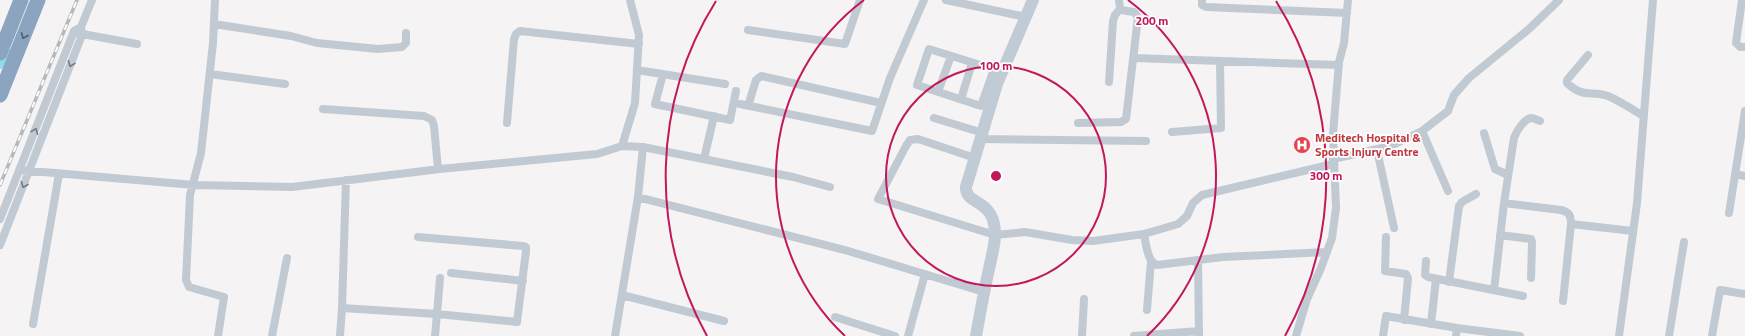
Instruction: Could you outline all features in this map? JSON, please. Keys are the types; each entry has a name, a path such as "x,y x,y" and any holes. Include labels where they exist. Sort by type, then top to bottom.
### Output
{"highway":[{"path":"0,53 21,0"},
{"path":"0,95 38,0"}],"street":[{"path":"0,219 92,0"},
{"path":"214,0 214,24 210,74 201,153 194,185 190,195 186,280 189,287 224,297 218,336"},
{"path":"622,146 635,103 640,35 630,0"},
{"path":"748,30 845,44 860,0"},
{"path":"740,104 872,131 890,78 924,0"},
{"path":"946,0 1026,17"},
{"path":"998,70 929,49 917,85 981,106 1026,17 1033,0"},
{"path":"1119,0 1120,9"},
{"path":"1202,0 1202,6 1206,7 1347,13"},
{"path":"1296,336 1306,299 1332,238 1336,208 1333,134 1339,65 1344,42 1348,0"},
{"path":"975,158 918,139 910,140 878,199 995,235 1025,232 1072,240 1093,241 1144,234 1167,228 1183,221 1193,203 1202,195 1391,146 1422,131 1448,111 1454,95 1469,78 1529,29 1559,0"},
{"path":"1619,336 1637,203 1653,0"},
{"path":"1742,0 1736,43 1740,47 1745,48"},
{"path":"1078,123 1126,121 1134,58 1137,15 1134,12 1120,9"},
{"path":"1109,82 1113,21 1114,15 1120,9"},
{"path":"214,24 291,36 317,43 378,49 402,47 406,43 406,33"},
{"path":"79,31 137,44"},
{"path":"0,246 29,172 79,31"},
{"path":"507,123 514,40 516,34 520,31 639,44"},
{"path":"1588,55 1567,80 1568,83 1583,93 1600,94 1609,97 1643,116"},
{"path":"938,92 950,56"},
{"path":"1134,58 1339,65"},
{"path":"1172,132 1221,128 1220,61"},
{"path":"961,99 972,63"},
{"path":"637,70 725,84"},
{"path":"976,336 995,235 991,214 982,204 969,198 966,192 982,136 998,70"},
{"path":"210,74 285,84"},
{"path":"663,74 655,104 730,120 736,91"},
{"path":"748,106 756,80 761,76 881,103"},
{"path":"323,110 424,116 430,118 434,126 438,169"},
{"path":"1729,214 1745,111"},
{"path":"704,159 714,116"},
{"path":"934,118 982,136 1146,141"},
{"path":"1494,290 1504,203 1515,134 1529,119 1532,118 1540,121"},
{"path":"1422,131 1448,191"},
{"path":"1484,134 1495,169 1508,175"},
{"path":"20,170 29,172 194,185 292,187 438,169 597,154 622,146 643,147 704,159 793,177 830,187"},
{"path":"615,336 638,197 643,147"},
{"path":"1377,150 1394,228"},
{"path":"33,324 59,174"},
{"path":"1735,174 1745,176"},
{"path":"340,336 346,180"},
{"path":"1449,282 1459,206 1462,202 1476,194"},
{"path":"638,197 845,250 984,292"},
{"path":"1504,203 1565,211 1570,215 1571,224 1563,301"},
{"path":"1571,224 1633,231"},
{"path":"1144,234 1151,261 1147,310"},
{"path":"1500,235 1531,239 1531,278"},
{"path":"342,308 437,314 517,322 526,247 418,237"},
{"path":"1386,237 1385,271 1406,274 1408,276 1404,320"},
{"path":"1669,336 1684,242"},
{"path":"1151,261 1153,264 1162,265 1198,260 1327,252"},
{"path":"272,336 287,258"},
{"path":"1134,336 1199,334 1198,260"},
{"path":"1426,261 1426,276 1449,282 1523,296"},
{"path":"451,273 523,281"},
{"path":"908,336 925,274"},
{"path":"435,336 440,278"},
{"path":"1431,324 1436,279"},
{"path":"1712,336 1720,290 1745,294"},
{"path":"622,295 724,321"},
{"path":"1082,336 1084,299"},
{"path":"1383,336 1386,316 1431,324 1456,332 1520,336"},
{"path":"835,317 895,336"}],"waterway":[{"path":"0,65 6,51"}],"railway":[{"path":"0,185 77,0"}],"place":[{"name":"Meditech Hospital & Sports Injury Centre","path":"1302,145"}]}
